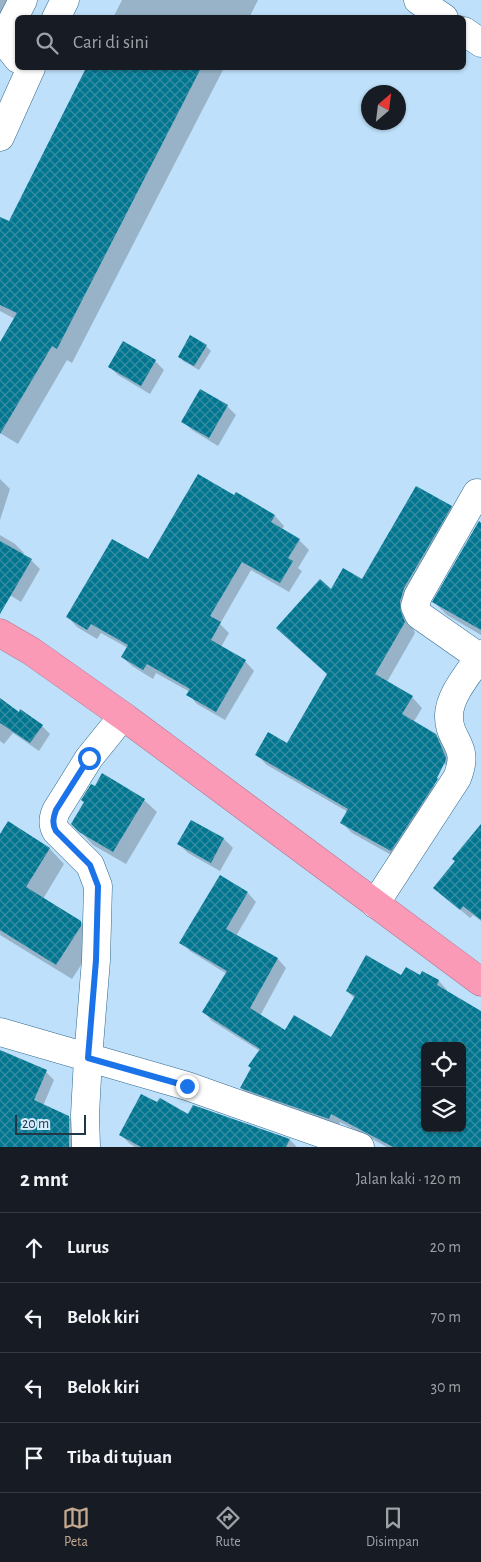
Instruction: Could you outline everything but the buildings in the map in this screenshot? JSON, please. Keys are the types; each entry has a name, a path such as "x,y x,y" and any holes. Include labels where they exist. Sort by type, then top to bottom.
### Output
{"highway":[{"path":"0,633 31,651 123,716 481,982"}],"street":[{"path":"15,15 22,0"},
{"path":"58,15 65,0"},
{"path":"418,0 440,15"},
{"path":"15,15 9,28 6,44 15,55"},
{"path":"466,32 481,43"},
{"path":"0,136 30,70"},
{"path":"375,904 457,778 461,767 460,747 450,729 450,707 453,698 480,655 419,615 415,606 418,596 477,492"},
{"path":"86,1147 85,1115 96,960 98,886 90,865 53,826 56,810 89,758 123,716"},
{"path":"0,1032 187,1086 360,1147"}],"route":[{"path":"89,758 56,810 53,826 90,865 98,886 96,960 88,1058 187,1086"}]}
